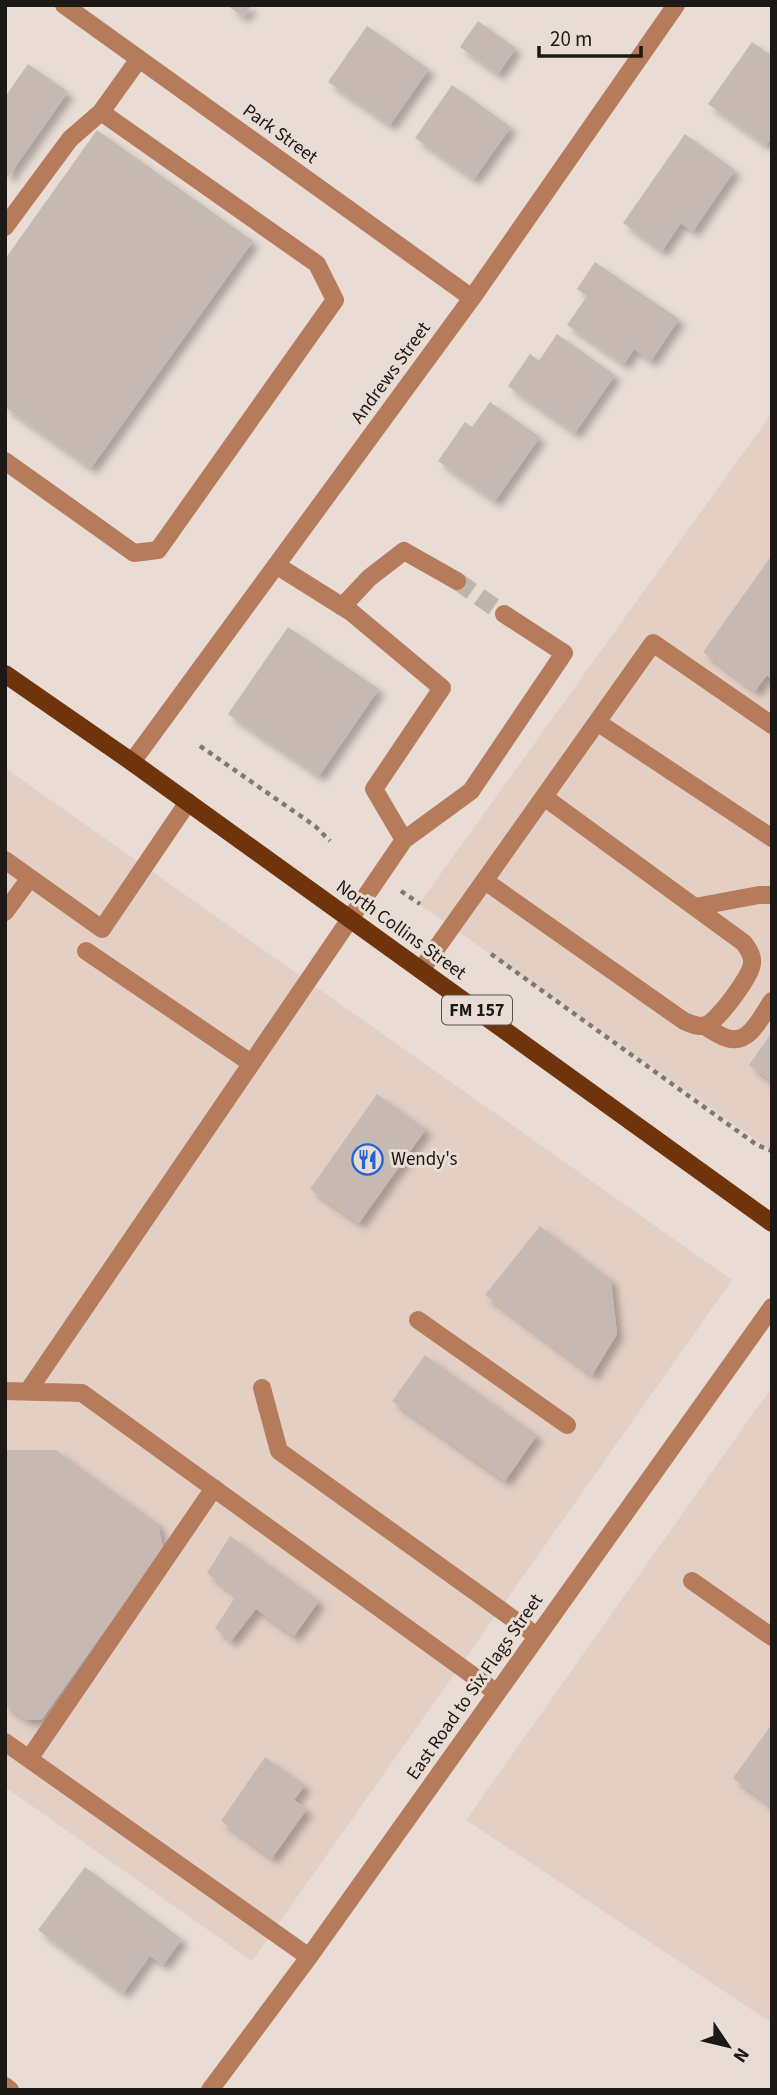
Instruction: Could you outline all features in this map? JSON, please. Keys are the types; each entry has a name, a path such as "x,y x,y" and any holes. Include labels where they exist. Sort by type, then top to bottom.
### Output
{"main road":[{"name":"North Collins Street","path":"5,674 188,802 772,1223"}],"street":[{"name":"Park Street","path":"64,5 472,298"},
{"name":"Andrews Street","path":"132,762 472,298 676,5"},
{"path":"5,228 70,139 100,112 139,59"},
{"path":"5,461 134,553 158,550 335,300 317,264 100,112"},
{"path":"342,607 369,578 404,551 457,581"},
{"path":"276,565 342,607 442,688 374,789 404,840"},
{"path":"28,1391 404,840 471,791 564,653 504,614"},
{"path":"421,970 653,643 772,726"},
{"path":"597,722 772,838"},
{"path":"544,797 744,943 750,951 753,961 750,973 714,1021 705,1026"},
{"path":"5,860 102,929 188,802"},
{"path":"5,912 30,878"},
{"path":"485,881 694,1026 705,1026 729,1039 741,1039 751,1032 772,1001"},
{"path":"695,907 772,895"},
{"path":"86,951 251,1063"},
{"name":"East Road to Six Flags Street","path":"210,2090 309,1958 772,1307"},
{"path":"418,1320 567,1425"},
{"path":"262,1388 279,1451 537,1636"},
{"path":"5,1391 82,1393 497,1693"},
{"path":"29,1759 214,1488"},
{"path":"692,1581 766,1633"},
{"path":"5,1742 309,1958"},
{"path":"5,2086 10,2090"}],"path":[{"path":"200,746 315,826 330,841"},
{"path":"401,891 420,904"},
{"path":"491,954 757,1144 772,1151"}],"shaded area":[{"path":"772,413 772,1151 419,904"},
{"path":"5,768 732,1280 252,1961 5,1787"},
{"path":"772,1387 772,2023 466,1820"}],"building":[{"path":"227,5 252,5 243,17"},
{"path":"478,21 516,48 498,74 460,47"},
{"path":"367,26 429,69 390,125 328,82"},
{"path":"752,42 772,56 772,138 766,145 708,104"},
{"path":"28,64 68,92 8,177 5,175 5,97"},
{"path":"452,85 511,127 474,179 415,138"},
{"path":"97,130 253,241 91,468 5,407 5,259"},
{"path":"685,134 735,170 693,231 681,223 662,251 623,223"},
{"path":"595,262 679,319 651,361 634,349 624,364 567,325 587,296 577,289"},
{"path":"557,334 615,375 575,433 508,386 530,354 539,361"},
{"path":"490,402 540,437 495,501 438,461 465,422 472,427"},
{"path":"772,555 772,679 767,675 755,691 703,652"},
{"path":"288,627 379,689 319,776 228,714"},
{"path":"772,1032 772,1081 749,1065"},
{"name":"Wendy's","path":"377,1094 426,1129 359,1223 310,1189"},
{"path":"540,1226 611,1280 617,1334 592,1375 485,1295"},
{"path":"425,1355 537,1435 505,1481 392,1401"},
{"path":"5,1450 56,1450 158,1524 163,1548 42,1719 27,1720 5,1705"},
{"path":"230,1536 319,1601 294,1636 256,1609 231,1641 215,1628 236,1596 207,1573"},
{"path":"772,1724 772,1806 733,1778"},
{"path":"265,1757 305,1785 294,1800 307,1809 272,1858 221,1821"},
{"path":"85,1867 182,1939 163,1965 150,1956 123,1993 38,1930"}],"tunnel":[{"path":"457,581 504,614"}],"place":[{"name":"Wendy's","path":"368,1159"}]}
